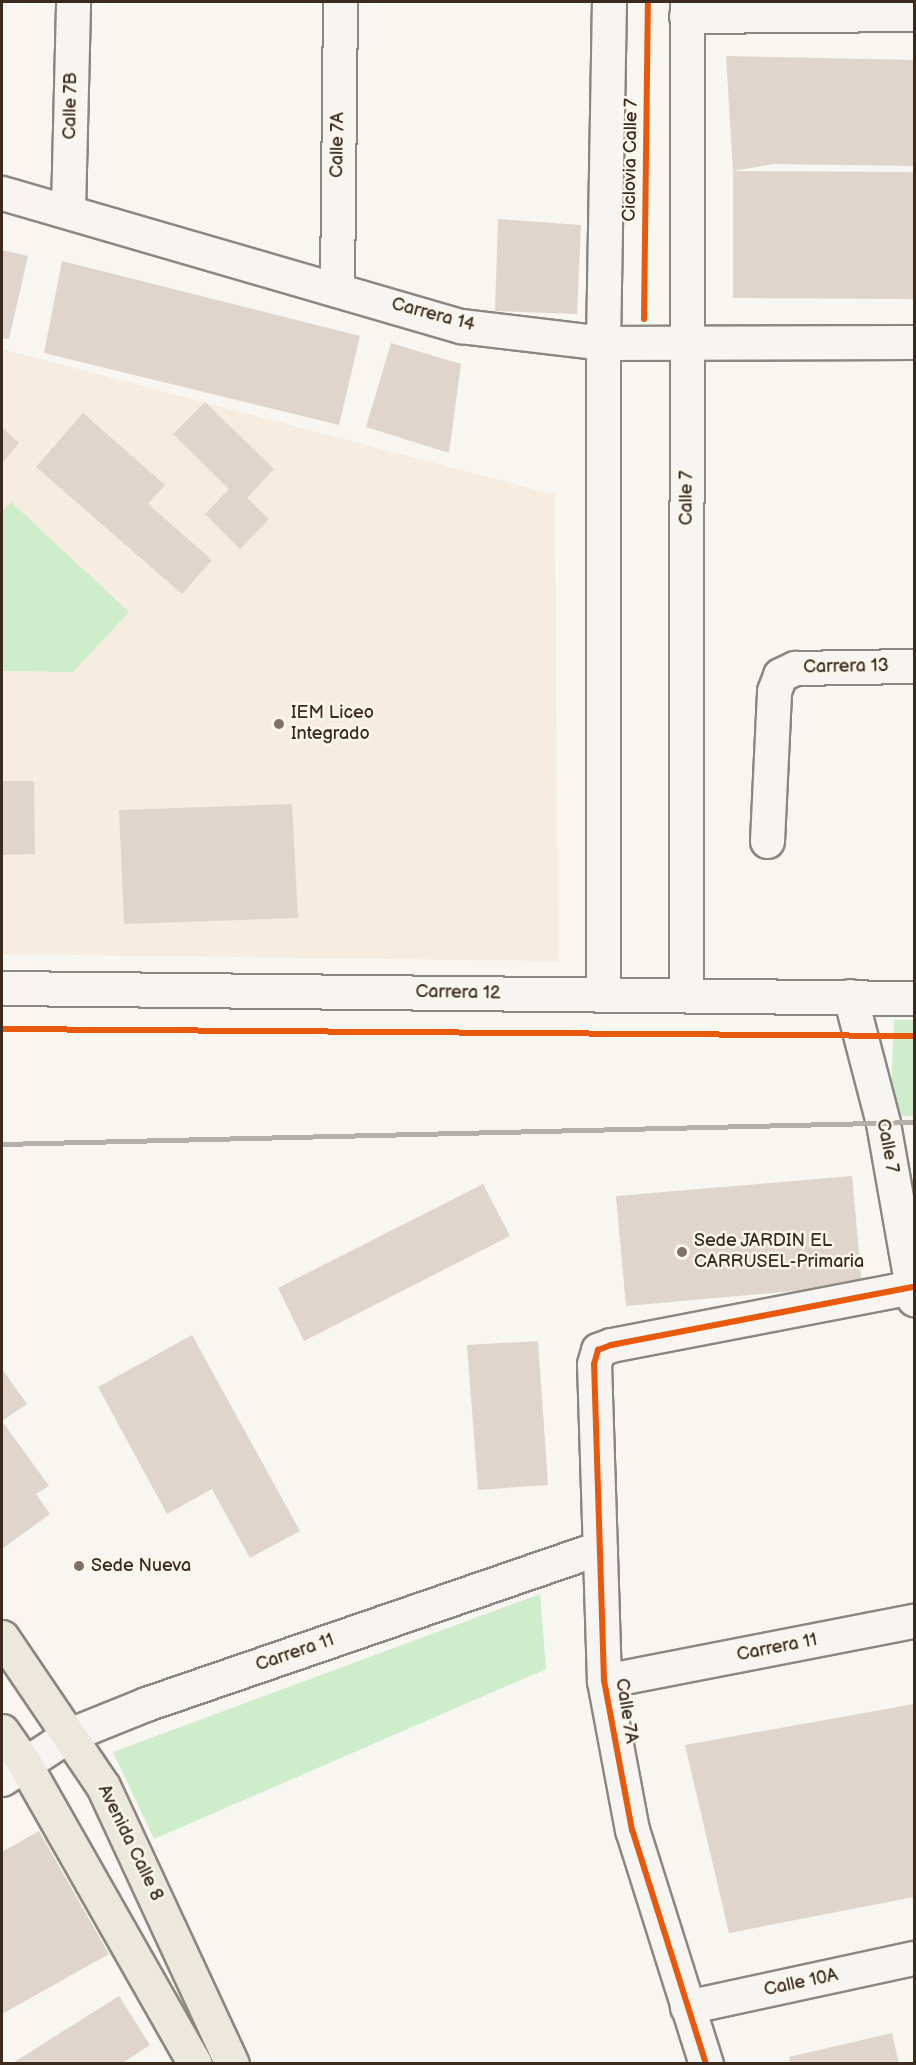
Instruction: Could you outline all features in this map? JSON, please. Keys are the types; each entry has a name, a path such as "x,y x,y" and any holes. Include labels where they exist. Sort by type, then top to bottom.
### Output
{"main road":[{"name":"Avenida Calle 8","path":"2,1637 104,1786 231,2064"},
{"path":"2,1731 13,1771 195,2064"}],"street":[{"name":"Calle 7B","path":"68,210 73,2"},
{"name":"Calle 7A","path":"337,288 340,2"},
{"path":"603,994 603,343 609,2"},
{"path":"687,9 915,14"},
{"name":"Calle 7","path":"686,995 687,9"},
{"name":"Carrera 14","path":"2,193 68,210 461,326 603,343 915,342"},
{"name":"Carrera 13","path":"767,840 774,691 780,675 795,668 915,666"},
{"name":"Carrera 12","path":"2,988 915,998"},
{"name":"Calle 7","path":"850,996 883,1123 904,1185 913,1293"},
{"name":"Calle 7A","path":"706,2064 632,1830 604,1681 594,1364 598,1350 913,1293"},
{"name":"Carrera 11","path":"13,1771 69,1735 146,1704 600,1548"},
{"name":"Carrera 11","path":"604,1681 915,1621"},
{"name":"Calle 10A","path":"687,2007 915,1958"}],"shaded area":[{"name":"IEM Liceo Integrado","path":"2,349 555,495 558,961 2,954"}],"green space":[{"path":"11,502 129,612 73,672 2,671 2,512"},
{"path":"894,1020 914,1020 914,1116 890,1116"},
{"path":"540,1594 546,1669 154,1839 113,1752"}],"building":[{"path":"726,56 914,60 914,166 774,164 733,171"},
{"path":"733,171 914,172 914,299 733,298"},
{"path":"498,219 581,225 577,314 495,311"},
{"path":"2,250 28,256 9,339 2,338"},
{"path":"62,261 360,336 339,425 44,353"},
{"path":"391,343 461,364 449,453 366,427"},
{"path":"205,402 274,469 247,498 269,519 240,549 205,514 229,489 173,434"},
{"path":"83,413 165,485 148,504 212,560 182,594 36,467"},
{"path":"2,427 19,443 2,463"},
{"path":"2,781 34,781 35,854 2,855"},
{"path":"292,804 298,918 124,924 119,810"},
{"path":"852,1176 862,1285 626,1306 616,1196"},
{"path":"483,1184 510,1236 304,1341 278,1288"},
{"path":"192,1335 300,1531 250,1558 212,1489 167,1514 98,1387"},
{"path":"538,1341 548,1485 478,1490 467,1345"},
{"path":"2,1369 27,1404 2,1421"},
{"path":"2,1421 49,1486 36,1494 50,1514 2,1549"},
{"path":"914,1704 914,1897 729,1933 685,1745"},
{"path":"39,1831 109,1954 2,2014 2,1852"},
{"path":"119,1996 150,2045 121,2064 11,2064"},
{"path":"892,2033 899,2064 791,2064 789,2057"}],"railway":[{"path":"2,1144 914,1122"}],"cycle path":[{"name":"Ciclovia Calle 7","path":"644,319 648,2"},
{"path":"2,1029 914,1036"},
{"path":"706,2064 632,1830 604,1681 594,1364 598,1350 611,1345 912,1287"}],"place":[{"name":"IEM Liceo Integrado","path":"279,724"},
{"name":"Sede JARDIN EL CARRUSEL-Primaria","path":"682,1252"},
{"name":"Sede Nueva","path":"79,1566"}]}
